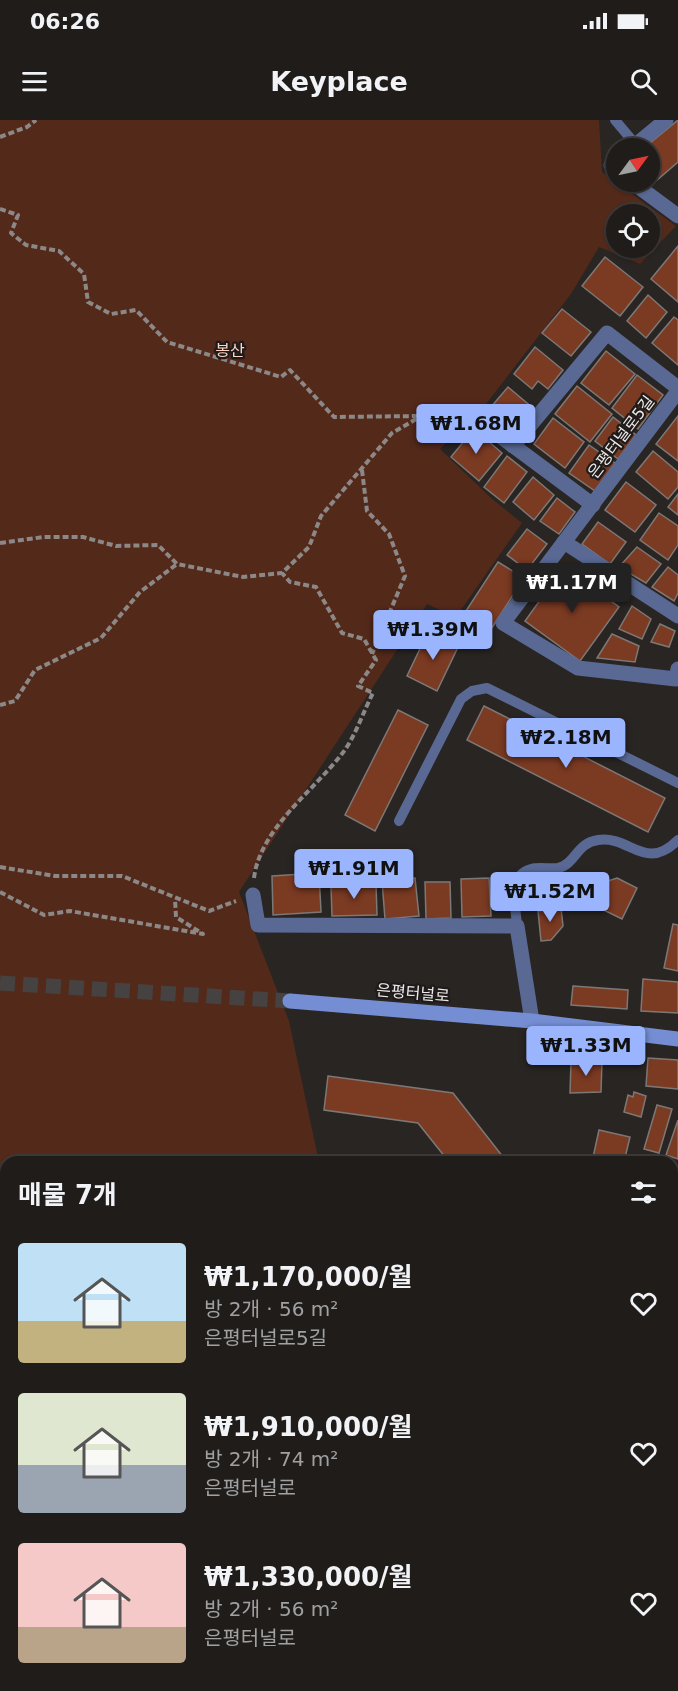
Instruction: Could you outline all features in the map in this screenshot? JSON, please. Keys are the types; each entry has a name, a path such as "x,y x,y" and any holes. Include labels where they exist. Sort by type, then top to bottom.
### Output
{"main road":[{"name":"은평터널로","path":"290,1001 532,1021 678,1039"}],"street":[{"path":"645,138 666,120"},
{"path":"646,192 678,216"},
{"name":"은평터널로5길","path":"513,446 607,333 678,390 503,622 578,668 676,679 678,669"},
{"name":"은평터널로5길","path":"469,413 593,505"},
{"path":"564,542 678,616"},
{"path":"252,895 258,925 517,926 532,1021"}],"lane":[{"path":"615,120 628,138"},
{"path":"399,821 461,699 480,688 487,688 678,783"},
{"path":"517,926 515,884 522,873 531,869 564,865 584,844 596,840 608,839 637,853 648,854 658,853 678,840"}],"path":[{"path":"0,137 27,127 36,120"},
{"path":"0,208 18,215 11,233 26,245 59,250 84,274 88,302 111,314 136,310 167,342 281,377 290,370 334,417 421,416 455,409 469,413"},
{"path":"0,543 44,537 83,537 116,546 158,545 177,564 243,577 282,573 309,547 321,516 392,433 421,416"},
{"path":"362,469 367,511 389,534 405,576 372,654"},
{"path":"0,705 15,701 34,670 101,638 140,592 177,564"},
{"path":"0,867 55,876 122,876 209,911 252,895 256,862 294,803 342,754 373,693 358,686 376,660 364,639 342,633 316,588 290,582 282,573"},
{"path":"0,892 44,915 70,911 203,934 177,917 175,899"}],"green space":[{"name":"봉산","path":"0,120 599,120 602,172 606,175 606,192 629,192 646,204 606,204 606,250 599,247 571,294 483,408 440,449 491,498 522,523 456,617 427,604 239,892 289,1021 318,1156 0,1156"},
{"name":"봉산","path":"660,214 676,226 660,243"},
{"name":"봉산","path":"626,258 646,258 640,264"}],"building":[{"path":"678,120 678,162 660,178 660,138 656,138"},
{"path":"678,246 678,302 651,279"},
{"path":"605,257 643,287 620,316 582,286"},
{"path":"648,295 667,312 646,338 627,321"},
{"path":"562,309 591,332 571,356 542,333"},
{"path":"674,317 678,320 678,365 652,343"},
{"path":"535,347 563,370 548,389 538,381 532,389 514,374"},
{"path":"606,351 635,374 609,405 581,383"},
{"path":"637,375 663,395 638,429 612,408"},
{"path":"577,386 612,414 590,442 555,414"},
{"path":"508,387 533,408 510,435 485,414"},
{"path":"678,416 678,461 656,444"},
{"path":"613,417 636,435 618,459 595,441"},
{"path":"553,418 584,442 565,468 534,444"},
{"path":"474,429 502,453 479,481 451,457"},
{"path":"589,445 615,463 595,491 569,473"},
{"path":"653,451 678,472 678,487 668,499 636,472"},
{"path":"507,456 527,472 504,503 484,487"},
{"path":"533,477 554,495 534,520 513,502"},
{"path":"626,482 656,505 635,532 605,510"},
{"path":"678,494 678,515 668,507"},
{"path":"557,498 575,512 559,534 540,521"},
{"path":"659,513 678,526 678,545 668,560 640,540"},
{"path":"598,522 626,542 610,564 582,544"},
{"path":"527,529 547,544 527,570 507,555"},
{"path":"637,547 661,564 646,583 619,567"},
{"path":"498,562 524,578 488,634 462,617"},
{"path":"564,567 619,607 580,661 525,621"},
{"path":"668,567 678,575 678,593 674,601 652,587"},
{"path":"632,606 651,619 642,639 619,629"},
{"path":"660,624 675,631 669,647 651,642"},
{"path":"428,632 458,647 437,691 407,676"},
{"path":"612,634 639,646 635,662 597,658"},
{"path":"484,706 665,798 648,832 467,740"},
{"path":"398,710 428,725 375,831 345,815"},
{"path":"365,850 368,876 328,879 326,853"},
{"path":"319,873 321,912 273,915 272,876"},
{"path":"415,878 419,916 385,919 382,881"},
{"path":"489,878 491,916 462,917 461,879"},
{"path":"617,878 637,888 622,919 585,901 592,886"},
{"path":"425,882 450,882 451,918 426,919"},
{"path":"376,884 377,915 332,916 331,886"},
{"path":"561,908 563,926 551,940 541,941 538,911"},
{"path":"673,924 678,925 678,971 664,968"},
{"path":"643,979 678,982 678,1013 641,1011"},
{"path":"573,986 628,990 627,1009 571,1005"},
{"path":"648,1058 678,1060 678,1089 646,1086"},
{"path":"602,1061 601,1092 570,1093 571,1062"},
{"path":"328,1076 453,1093 502,1156 444,1156 418,1123 324,1110"},
{"path":"634,1092 646,1096 641,1117 624,1112 628,1095 633,1097"},
{"path":"657,1105 672,1109 659,1153 644,1149"},
{"path":"678,1120 678,1156 666,1155"},
{"path":"599,1130 630,1137 625,1156 593,1156"}],"tunnel":[{"path":"0,983 290,1001"}]}
